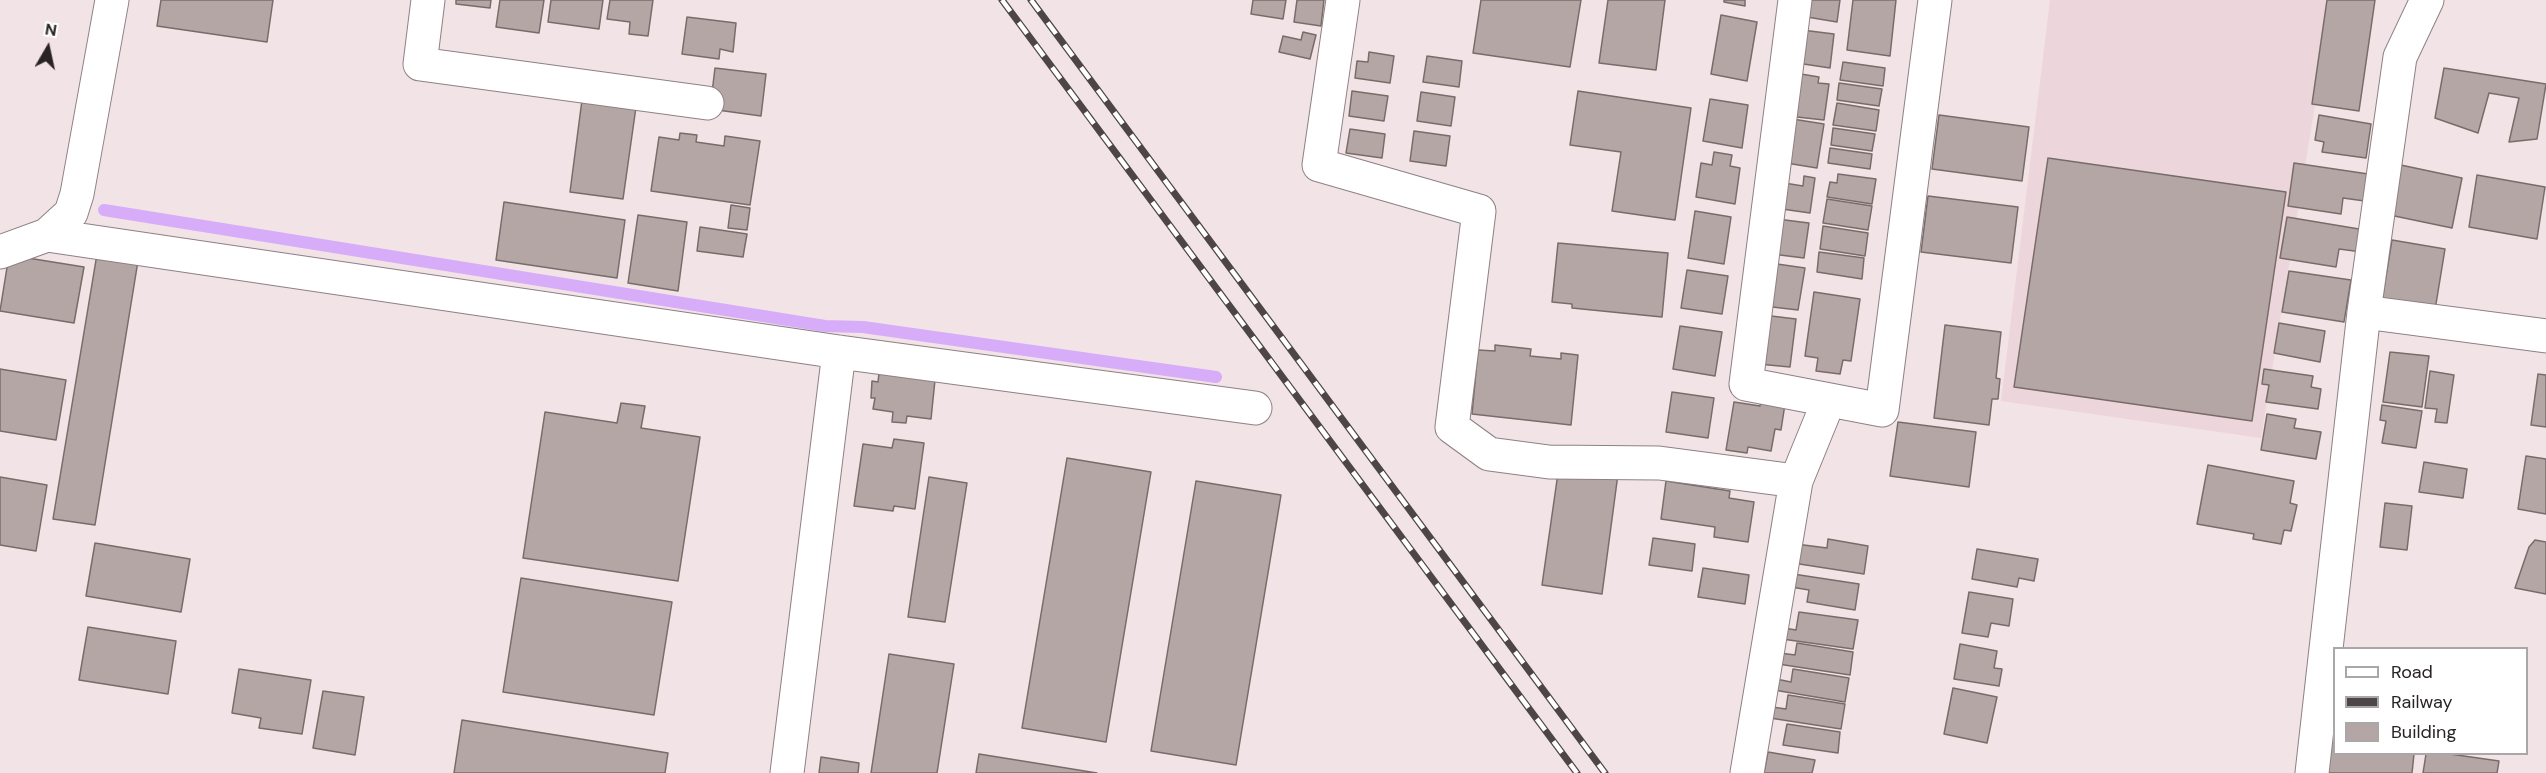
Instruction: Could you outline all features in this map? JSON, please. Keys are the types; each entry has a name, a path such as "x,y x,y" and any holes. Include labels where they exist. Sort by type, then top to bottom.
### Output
{"street":[{"path":"0,252 47,235 71,213 77,194 111,0"},
{"path":"428,0 420,64 707,103"},
{"path":"1343,0 1319,165 1479,211 1452,427 1489,454 1549,462 1659,464 1796,481"},
{"path":"1795,0 1746,384 1882,410 1935,0"},
{"path":"2312,773 2364,312 2400,57 2427,0"},
{"path":"47,235 839,352 1255,408"},
{"path":"2364,312 2546,336"},
{"path":"787,773 839,352"},
{"path":"1747,773 1796,481 1828,400"}],"shaded area":[{"path":"2050,0 2332,0 2261,438 2001,401"}],"building":[{"path":"161,0 273,0 267,42 157,26"},
{"path":"456,0 491,0 490,8 456,4"},
{"path":"500,0 544,0 539,33 496,27"},
{"path":"551,0 603,0 599,29 548,22"},
{"path":"610,0 653,0 648,36 629,34 630,22 607,19"},
{"path":"1253,0 1286,0 1283,19 1251,14"},
{"path":"1297,0 1324,0 1321,26 1294,22"},
{"path":"1481,0 1581,0 1570,67 1473,53"},
{"path":"1608,0 1665,0 1656,70 1599,63"},
{"path":"1724,0 1745,0 1745,6 1724,2"},
{"path":"1803,0 1840,0 1837,22 1801,16"},
{"path":"1853,0 1896,0 1890,56 1847,50"},
{"path":"2327,0 2375,0 2359,111 2312,104"},
{"path":"1721,15 1757,22 1747,81 1711,74"},
{"path":"687,17 736,23 733,52 720,49 719,59 682,54"},
{"path":"1802,30 1834,34 1830,68 1797,63"},
{"path":"1303,32 1316,35 1310,59 1279,52 1283,36 1301,40"},
{"path":"1369,52 1394,56 1390,83 1355,78 1357,61 1368,62"},
{"path":"1427,56 1462,61 1459,87 1423,82"},
{"path":"1843,62 1885,68 1883,86 1840,80"},
{"path":"715,68 766,74 761,116 710,109"},
{"path":"2444,68 2546,84 2537,139 2509,142 2519,98 2489,93 2478,133 2435,118"},
{"path":"1801,74 1819,77 1818,83 1829,84 1824,120 1788,116"},
{"path":"1839,83 1882,89 1879,106 1837,100"},
{"path":"1352,91 1388,96 1384,121 1349,116"},
{"path":"1578,91 1691,108 1675,220 1612,211 1621,152 1570,145"},
{"path":"1421,92 1455,97 1451,126 1417,121"},
{"path":"1710,99 1748,105 1742,148 1703,141"},
{"path":"582,100 636,107 623,199 570,192"},
{"path":"1837,103 1879,110 1876,131 1833,125"},
{"path":"1939,115 2029,127 2022,181 1932,169"},
{"path":"2319,115 2371,124 2366,158 2322,152 2324,142 2315,140"},
{"path":"1786,118 1824,124 1817,168 1780,162"},
{"path":"1833,128 1875,134 1872,151 1831,145"},
{"path":"1350,129 1385,134 1382,158 1346,153"},
{"path":"1414,131 1450,136 1446,166 1410,161"},
{"path":"680,133 697,135 696,142 724,146 725,136 760,141 750,205 651,191 659,137 679,140"},
{"path":"1830,148 1872,154 1870,169 1828,163"},
{"path":"1714,152 1732,155 1730,166 1740,168 1735,204 1696,197 1701,163 1712,165"},
{"path":"2048,158 2286,192 2252,421 2014,387"},
{"path":"2294,163 2375,175 2372,202 2343,198 2341,214 2288,206"},
{"path":"2396,164 2462,178 2452,228 2385,214"},
{"path":"1838,174 1876,179 1872,204 1827,197 1830,182 1837,183"},
{"path":"2477,175 2545,187 2537,239 2469,227"},
{"path":"1804,176 1815,178 1810,213 1775,208 1778,182 1803,186"},
{"path":"1928,196 2018,207 2011,263 1921,252"},
{"path":"1827,199 1872,206 1868,230 1823,223"},
{"path":"504,202 625,220 617,278 496,260"},
{"path":"731,205 750,208 747,230 728,228"},
{"path":"1695,211 1731,217 1724,264 1688,258"},
{"path":"638,215 687,222 678,291 628,283"},
{"path":"2287,217 2365,230 2362,252 2339,249 2336,267 2280,258"},
{"path":"1777,219 1809,223 1804,258 1772,254"},
{"path":"1823,226 1868,233 1865,256 1820,249"},
{"path":"700,227 747,234 743,257 697,251"},
{"path":"2392,240 2445,249 2435,310 2382,301"},
{"path":"1558,243 1668,253 1662,317 1572,308 1572,304 1552,302"},
{"path":"1819,252 1864,258 1862,279 1817,272"},
{"path":"97,254 138,261 95,525 53,519"},
{"path":"9,255 84,267 74,323 0,311"},
{"path":"1770,263 1805,268 1798,310 1764,306"},
{"path":"1687,270 1728,276 1722,314 1681,308"},
{"path":"2289,271 2351,280 2344,322 2282,312"},
{"path":"1814,292 1860,299 1851,361 1843,360 1840,374 1816,371 1818,358 1805,356"},
{"path":"1763,315 1796,319 1790,367 1758,364"},
{"path":"2279,323 2325,331 2320,362 2274,353"},
{"path":"1945,325 2001,332 1996,378 2000,379 1998,399 1992,399 1989,425 1934,418"},
{"path":"1680,326 1722,332 1715,376 1673,369"},
{"path":"1495,345 1531,349 1530,356 1561,359 1561,353 1578,355 1571,425 1472,414 1478,350 1495,351"},
{"path":"2390,352 2429,356 2422,407 2383,402"},
{"path":"0,369 66,380 56,440 0,431"},
{"path":"2264,369 2313,376 2311,387 2321,389 2318,409 2266,402 2269,385 2262,384"},
{"path":"2430,371 2454,375 2447,423 2435,422 2437,409 2425,408"},
{"path":"879,373 935,380 931,419 907,416 906,423 892,422 893,412 873,409 875,398 871,398 872,381 878,382"},
{"path":"2538,374 2546,375 2546,427 2531,425"},
{"path":"1672,392 1714,398 1708,438 1666,432"},
{"path":"1761,400 1785,404 1781,430 1775,429 1771,451 1748,447 1747,453 1726,450 1734,402 1760,406"},
{"path":"621,403 645,406 641,428 700,437 678,581 523,558 545,412 617,423"},
{"path":"2382,405 2422,411 2416,448 2382,443 2386,421 2380,420"},
{"path":"2267,414 2296,419 2294,428 2321,432 2316,459 2261,450"},
{"path":"1898,422 1976,432 1969,487 1890,476"},
{"path":"894,439 924,443 915,509 894,506 893,511 854,506 863,444 892,448"},
{"path":"2526,456 2546,459 2546,514 2518,509"},
{"path":"1067,458 1151,472 1106,742 1022,728"},
{"path":"2424,462 2467,469 2463,498 2419,492"},
{"path":"2208,465 2294,481 2290,503 2297,505 2291,531 2284,530 2281,544 2253,539 2254,534 2197,524"},
{"path":"1559,466 1618,474 1602,594 1542,585"},
{"path":"0,477 47,485 36,551 0,545"},
{"path":"929,477 967,483 945,622 908,617"},
{"path":"1196,481 1281,495 1236,765 1151,751"},
{"path":"1666,481 1730,491 1729,498 1754,502 1748,542 1714,537 1715,527 1661,519"},
{"path":"2385,503 2412,506 2407,550 2380,547"},
{"path":"1653,538 1695,544 1692,571 1649,565"},
{"path":"1828,539 1868,546 1864,574 1793,563 1796,544 1827,548"},
{"path":"2535,540 2546,542 2546,594 2515,588 2529,547"},
{"path":"95,543 190,559 181,612 86,596"},
{"path":"1977,549 2038,559 2034,581 2019,578 2017,587 1972,579"},
{"path":"1703,568 1749,575 1745,604 1698,597"},
{"path":"1793,574 1859,584 1855,610 1807,602 1809,590 1791,587"},
{"path":"521,578 672,602 654,715 503,692"},
{"path":"1969,592 2013,599 2009,626 1991,623 1988,637 1962,633"},
{"path":"1799,612 1858,620 1853,649 1782,639 1784,628 1796,630"},
{"path":"88,627 176,641 168,694 79,680"},
{"path":"1797,643 1853,652 1850,675 1778,664 1780,653 1795,655"},
{"path":"1960,644 1997,651 1994,668 2002,669 1999,686 1954,679"},
{"path":"889,654 954,664 937,773 871,773"},
{"path":"239,669 311,680 302,734 259,728 261,718 232,713"},
{"path":"1793,669 1849,678 1845,702 1774,690 1776,679 1791,682"},
{"path":"1953,688 1997,697 1987,743 1944,734"},
{"path":"323,691 364,697 355,755 313,748"},
{"path":"1788,695 1845,704 1841,729 1770,718 1772,707 1786,709"},
{"path":"462,720 668,753 665,773 454,773"},
{"path":"1787,724 1840,732 1838,753 1783,745"},
{"path":"2325,735 2333,736 2333,755 2414,755 2412,773 2321,773"},
{"path":"1768,752 1815,760 1812,773 1764,773"},
{"path":"979,754 1097,773 976,773"},
{"path":"2426,755 2457,755 2499,761 2497,773 2423,773"},
{"path":"821,757 859,763 858,773 819,773"}],"waterway":[{"path":"104,210 825,326 863,327 1216,377"}],"railway":[{"path":"1002,0 1577,773"},
{"path":"1031,0 1605,773"}]}
